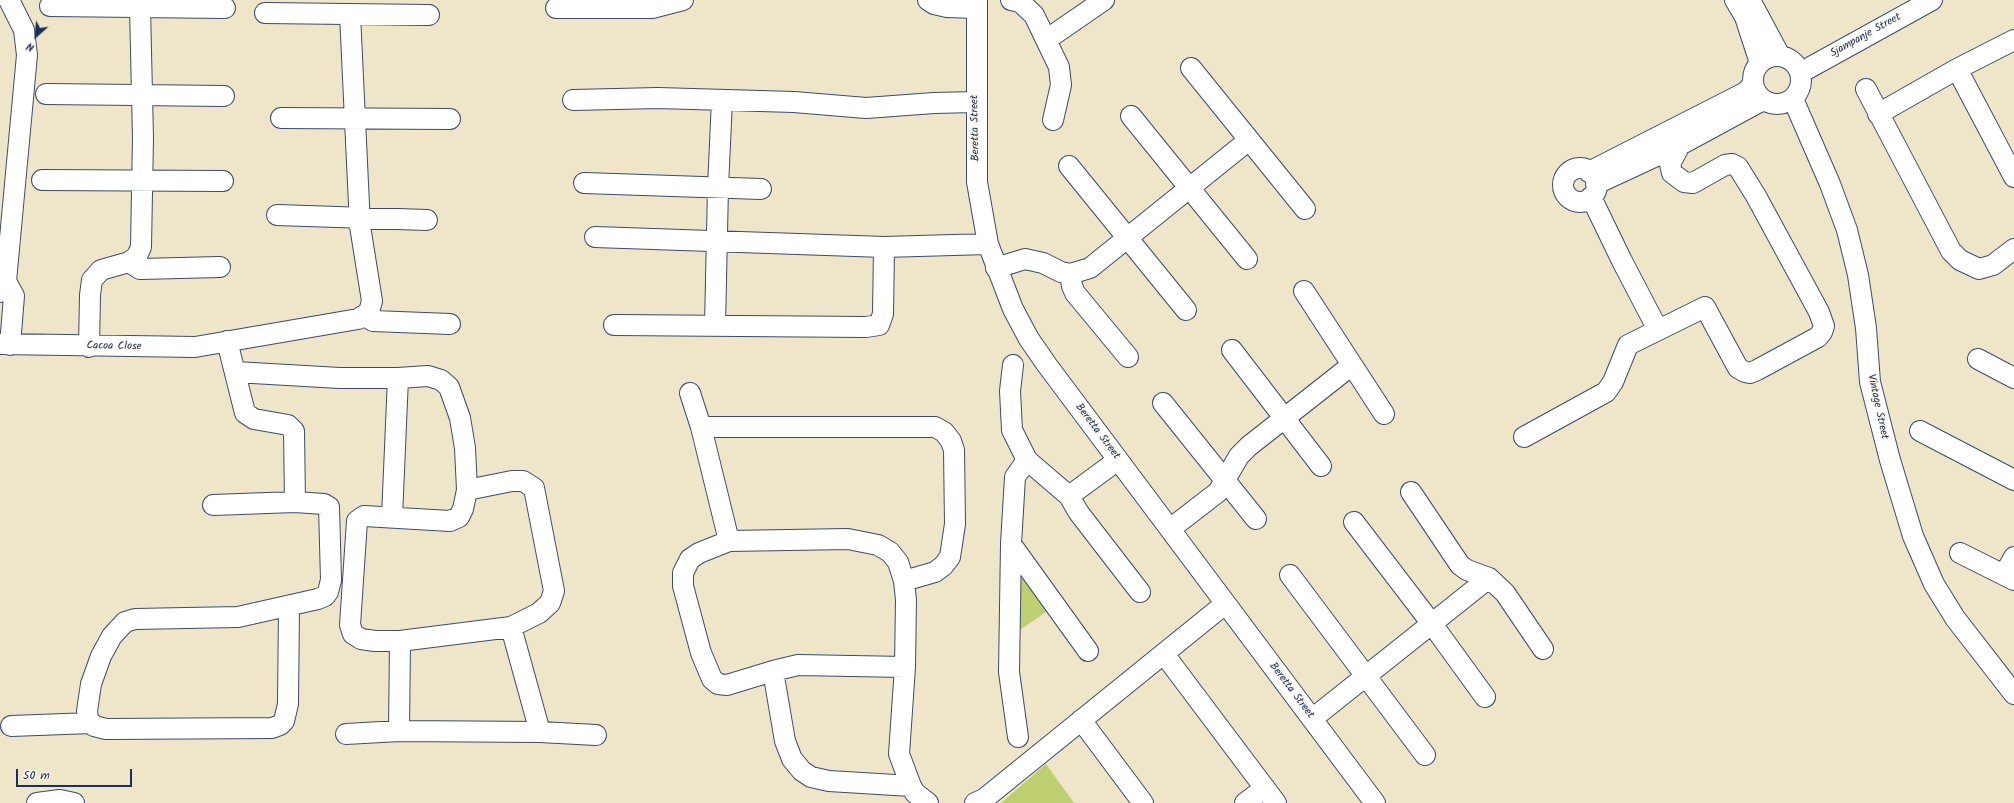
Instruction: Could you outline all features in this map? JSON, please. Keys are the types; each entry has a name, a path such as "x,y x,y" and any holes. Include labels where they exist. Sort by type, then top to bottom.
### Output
{"street":[{"path":"5,345 4,254 8,176 27,55 24,30 9,0"},
{"path":"556,8 652,8 683,0"},
{"path":"928,0 934,4 947,7 977,4"},
{"path":"1011,0 1027,8 1034,15 1059,67 1061,85 1053,120"},
{"path":"1046,40 1104,0"},
{"path":"1736,0 1745,17 1760,63"},
{"path":"1750,0 1780,56"},
{"name":"Sjampanje Street","path":"1800,73 1932,0"},
{"name":"Beretta Street","path":"977,4 977,182 988,244 1013,309 1029,339 1312,719 1365,799"},
{"path":"50,6 226,8"},
{"path":"95,347 90,295 95,275 101,270 129,262 137,256 141,247 143,138 140,7"},
{"path":"265,13 429,15"},
{"path":"350,14 360,219 372,301 369,312 364,316 373,321 450,324"},
{"path":"1878,114 1957,69 2014,40"},
{"path":"1592,185 1746,92 1758,92 1778,105 1792,99 1801,85 1800,73 1794,63 1780,56 1772,56 1760,63 1754,71 1758,92"},
{"path":"1191,68 1305,209"},
{"path":"1957,69 2014,177"},
{"path":"1866,89 1951,251 1960,260 1979,269 1993,265 2014,248"},
{"path":"1592,185 1680,144 1758,92"},
{"path":"46,94 224,96"},
{"path":"573,100 658,98 794,102 866,108 934,103 976,102"},
{"name":"Vintage Street","path":"1792,99 1830,184 1847,230 1859,282 1866,328 1870,382 1890,460 1913,536 1934,584 1955,618 2014,694"},
{"path":"715,326 716,240 722,100"},
{"path":"1131,116 1247,259"},
{"path":"281,118 450,120"},
{"path":"996,268 1025,259 1043,263 1061,272 1070,274 1090,268 1249,140"},
{"path":"1524,438 1606,392 1613,382 1628,345 1705,307 1738,368 1745,372 1750,373 1818,337 1822,332 1824,326 1820,315 1738,167 1732,164 1725,166 1693,184 1679,179 1672,173 1670,164 1680,144"},
{"path":"1069,166 1186,310"},
{"path":"42,180 223,181"},
{"path":"584,183 761,189"},
{"path":"1592,185 1622,261 1658,330"},
{"path":"277,215 360,219 427,220"},
{"path":"595,237 884,247 988,244"},
{"path":"614,325 866,327 879,325 883,314 884,247"},
{"path":"129,262 140,268 220,268"},
{"path":"1070,274 1075,293 1128,357"},
{"path":"1304,291 1384,414"},
{"name":"Cacoa Close","path":"5,345 184,347 279,334 358,319 364,316"},
{"path":"226,341 245,413 254,418 288,425 294,431 295,502"},
{"path":"1232,350 1320,466"},
{"path":"1978,360 2014,378"},
{"path":"1013,365 1010,391 1012,430 1027,460 1069,496 1079,513 1140,592"},
{"path":"1170,530 1218,492 1239,456 1284,418 1352,365"},
{"path":"235,372 340,378 398,378 428,376 441,380 449,387 460,418 465,448 467,490 462,513 456,519 450,521 364,516 357,521 350,625 353,634 361,639 374,641 400,641 511,626 539,613 550,603 554,591 534,488 523,480 467,490"},
{"path":"392,517 398,378"},
{"path":"690,392 701,427 729,541"},
{"path":"1163,403 1256,519"},
{"path":"701,427 935,426 944,432 951,441 954,450 955,524 950,556 943,566 935,572 904,581"},
{"path":"1920,431 2014,480"},
{"path":"1018,737 1009,672 1012,544 1015,477 1027,460"},
{"path":"1069,496 1118,460"},
{"path":"1411,492 1460,565 1467,570 1489,578 1513,602 1544,649"},
{"path":"91,724 88,719 87,711 91,684 106,645 118,627 125,622 135,619 238,617 289,606 325,596 328,592 332,580 329,507 324,504 295,502 214,505"},
{"path":"1354,522 1432,624 1485,697"},
{"path":"905,666 798,665 772,671 727,685 718,684 712,679 701,652 683,586 683,573 690,559 699,553 729,541 848,539 878,545 890,552 898,562 904,581 905,666 899,754 915,793 928,803"},
{"path":"1012,544 1088,651"},
{"path":"1960,553 2009,578 2014,557"},
{"path":"1290,575 1425,755"},
{"path":"1312,719 1489,578"},
{"path":"975,803 984,799 1225,604"},
{"path":"11,726 91,724 106,729 272,728 280,725 284,721 288,704 289,606"},
{"path":"511,626 540,732"},
{"path":"399,731 400,641"},
{"path":"1164,654 1270,796 1244,803"},
{"path":"772,671 785,741 792,759 802,771 811,777 829,781 911,786"},
{"path":"1081,720 1143,803"},
{"path":"346,734 399,731 540,732 596,735"},
{"path":"37,803 60,800 74,803"}],"green space":[{"path":"1020,572 1049,610 1017,632"},
{"path":"1046,764 1074,803 1001,803"}]}
